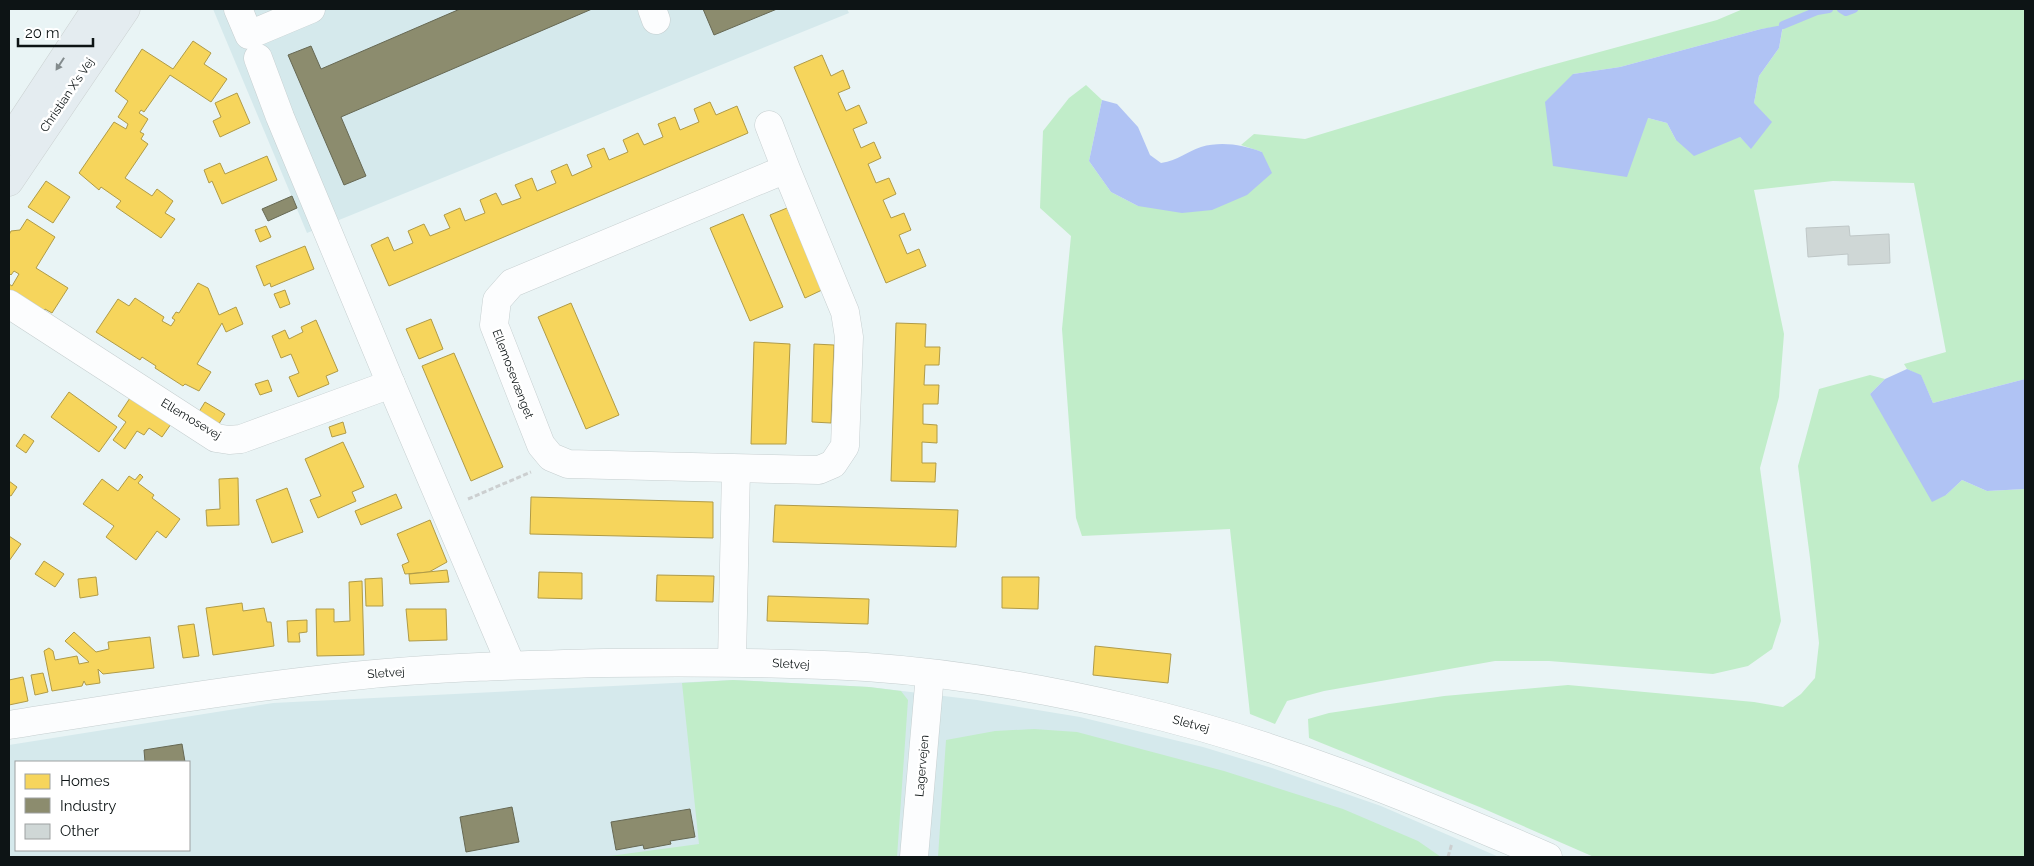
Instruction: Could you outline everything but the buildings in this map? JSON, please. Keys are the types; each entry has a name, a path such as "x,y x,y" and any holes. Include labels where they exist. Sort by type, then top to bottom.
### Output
{"main road":[{"name":"Christian X's Vej","path":"9,141 96,9"},
{"name":"Christian X's Vej","path":"9,182 126,9"}],"street":[{"path":"238,9 280,118 511,665"},
{"path":"254,47 312,9"},
{"path":"551,457 568,464 819,470 833,464 845,446 849,337 845,312 769,125"},
{"name":"Ellemosevænget","path":"551,457 541,445 494,325 497,300 512,283 786,169"},
{"name":"Ellemosevej","path":"9,304 216,438 241,439 391,384"},
{"path":"732,661 736,469"},
{"name":"Sletvej","path":"9,725 216,693 354,676 511,665 732,661 869,668 981,680 1134,709 1206,728 1278,750 1458,818 1507,849 1548,857"},
{"name":"Lagervejen","path":"914,857 930,674"}],"path":[{"path":"444,510 538,469 551,457"}],"shaded area":[{"path":"213,9 847,9 849,13 307,233"},
{"path":"733,680 869,687 977,700 1080,717 1203,747 1272,768 1381,806 1499,857 9,857 9,745 273,703"}],"green space":[{"path":"1743,9 2025,9 2025,379 1933,403 1921,376 1907,369 1904,364 1946,352 1914,183 1833,181 1754,190 1784,334 1779,397 1760,468 1781,621 1772,649 1748,666 1713,674 1549,661 1495,661 1324,691 1287,701 1275,724 1250,714 1230,529 1082,536 1076,518 1062,329 1071,236 1040,208 1043,131 1069,98 1086,85 1102,100 1089,161 1111,192 1138,206 1262,152 1241,145 1254,134 1305,139 1537,69 1717,20","holes":["1783,26 1779,48 1759,76 1754,103 1751,148 1740,137 1676,140 1667,123 1648,118 1573,74 1620,67 1761,29"]},
{"path":"1870,375 1885,379 1870,394 1946,495 1962,480 1987,491 2025,489 2025,857 1594,857 1482,808 1309,738 1308,719 1329,713 1444,696 1568,685 1754,702 1783,707 1801,694 1815,678 1819,643 1798,466 1819,389"},
{"path":"733,680 869,687 901,691 908,700 897,857 602,857 699,844 682,683"},
{"path":"1034,729 1077,732 1224,771 1343,809 1418,841 1441,857 938,857 946,740 995,731"}],"water":[{"path":"1783,25 1779,48 1759,76 1754,103 1772,122 1751,149 1740,137 1694,156 1676,140 1667,123 1648,118 1627,177 1553,166 1545,102 1573,74 1620,67 1761,29"},
{"path":"1102,100 1117,104 1138,127 1150,155 1161,163 1173,160 1201,147 1217,144 1232,145 1262,152 1272,173 1247,195 1212,210 1182,213 1138,206 1111,192 1089,161"},
{"path":"1907,369 1921,375 1933,403 2025,379 2025,489 1987,491 1962,480 1946,495 1932,502 1870,394 1885,379"}],"waterway":[{"path":"1783,25 1817,11 1829,9"},
{"path":"1841,9 1846,12 1854,9"}]}
